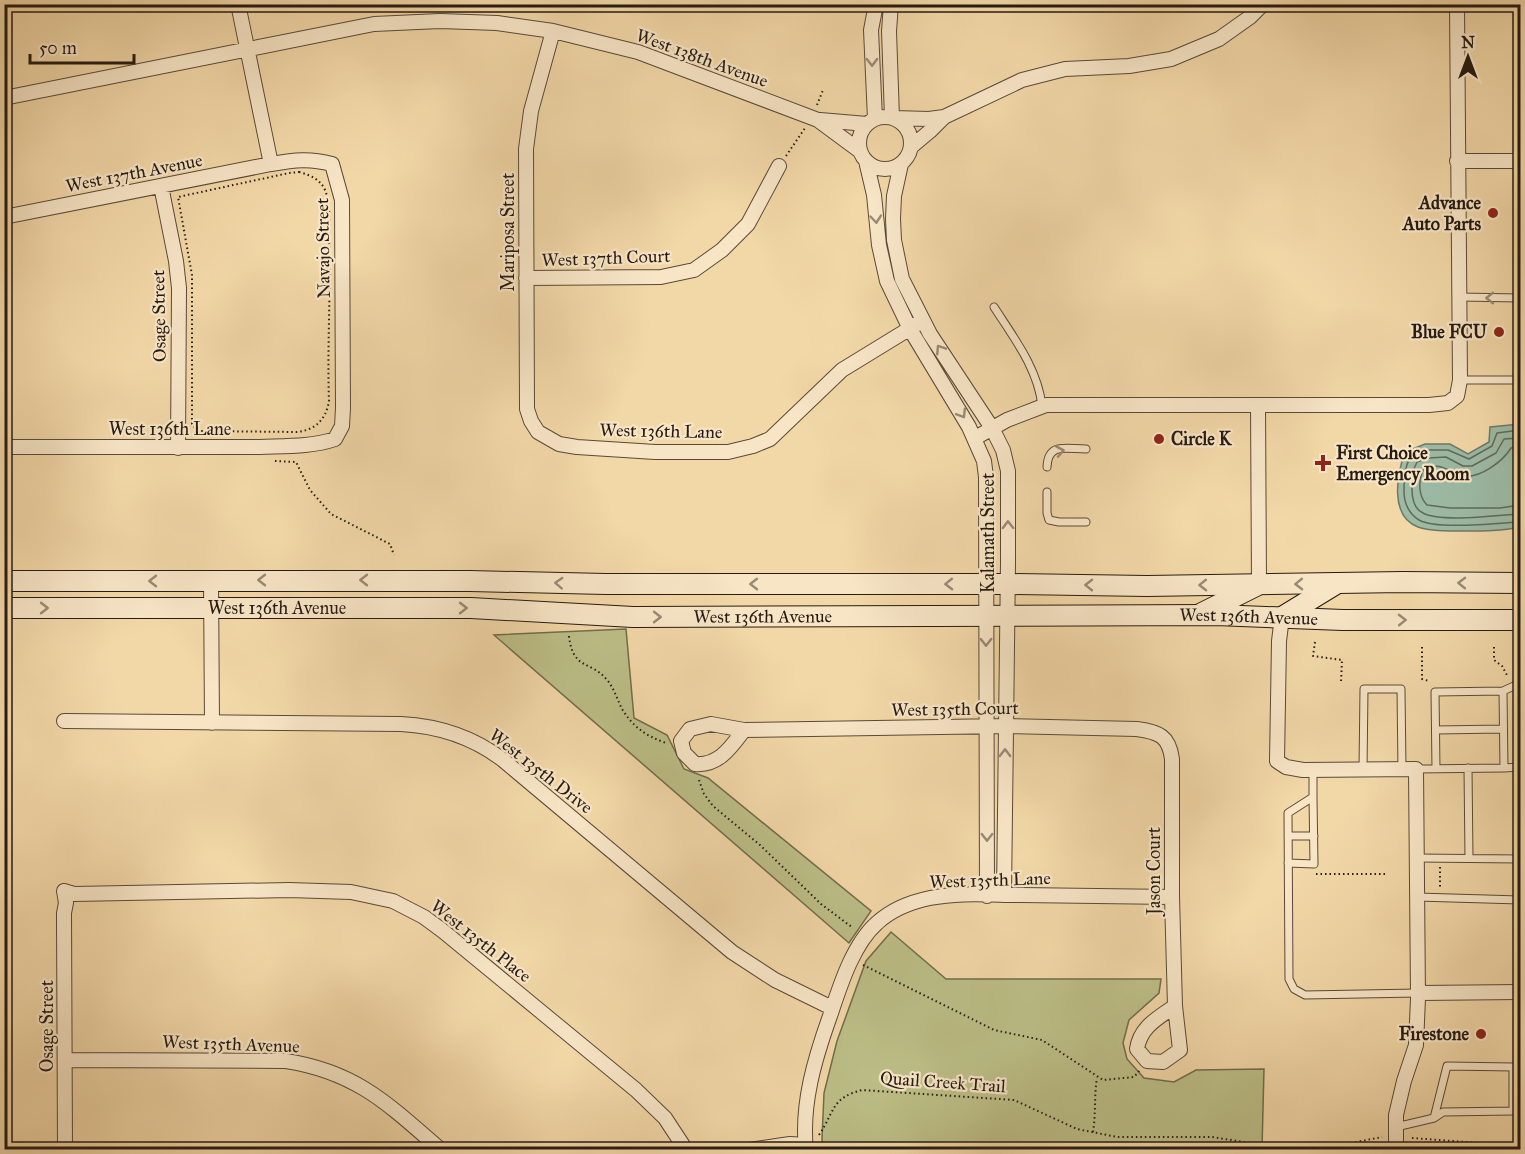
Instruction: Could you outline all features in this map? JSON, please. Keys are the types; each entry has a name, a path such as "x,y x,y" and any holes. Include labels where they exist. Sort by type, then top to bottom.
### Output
{"main road":[{"name":"West 136th Avenue","path":"4,581 459,580 596,584 1148,586 1339,582 1521,583"},
{"path":"1282,617 1339,582"},
{"path":"1200,615 1259,584"},
{"name":"West 136th Avenue","path":"4,608 471,608 633,617 1200,615 1343,620 1521,620"}],"street":[{"path":"238,4 271,164"},
{"path":"871,122 872,30 876,4"},
{"path":"891,4 889,32 893,118"},
{"path":"944,117 929,119 883,117 871,122 860,136 863,156 879,169 894,168 906,158 911,147 944,117 989,94 1022,80 1065,69 1129,66 1171,59 1219,39 1250,17 1263,4"},
{"path":"975,438 1025,411 1042,406 1067,404 1448,403 1457,396 1460,380 1457,4"},
{"name":"West 138th Avenue","path":"4,98 374,24 440,21 497,23 553,32 638,52 818,120 844,123 871,122"},
{"name":"Mariposa Street","path":"538,432 527,409 526,149 531,111 553,32"},
{"path":"893,118 909,133 911,147"},
{"name":"West 138th Avenue","path":"818,120 863,156"},
{"name":"Kalamath Street","path":"863,156 874,195 882,262 887,281 910,328 975,438 984,460 986,477 987,896"},
{"name":"Navajo Street","path":"271,164 300,159 317,160 332,164 338,181 342,200 343,408 342,426 335,440"},
{"path":"1457,161 1521,161"},
{"name":"West 137th Avenue","path":"4,217 271,164"},
{"name":"Kalamath Street","path":"901,164 894,196 894,240 902,279 922,321 992,428 1003,450 1008,471 1004,895"},
{"name":"West 137th Court","path":"526,278 661,277 694,270 722,250 748,224 779,166"},
{"name":"Osage Street","path":"161,186 179,288 178,448"},
{"name":"West 136th Lane","path":"538,432 559,444 577,447 655,452 728,452 753,446 770,439 842,370 922,321"},
{"path":"1258,405 1259,584"},
{"name":"West 136th Lane","path":"4,447 260,447 320,444 335,440"},
{"path":"211,581 212,723"},
{"path":"1282,617 1279,641 1276,761 1286,766 1313,770 1409,770 1417,858 1418,993 1416,1045 1396,1115 1396,1146"},
{"name":"West 135th Drive","path":"64,721 401,723 437,728 478,743 503,760 732,952 775,980 832,1008"},
{"name":"West 135th Court","path":"744,730 1006,726 1137,729 1157,733 1163,737"},
{"name":"Jason Court","path":"1147,1061 1163,1062 1180,1050 1175,1006 1172,897 1172,759 1168,744 1163,737"},
{"name":"West 135th Place","path":"66,903 64,891 75,894 331,891 351,892 393,902 424,917 443,930 636,1090 665,1118 686,1149"},
{"name":"West 135th Lane","path":"832,1008 858,944 877,923 902,906 941,896 1172,897"},
{"name":"Osage Street","path":"65,1149 66,903"},
{"path":"1418,993 1521,992"},
{"path":"1147,1061 1137,1048 1139,1036 1151,1023 1175,1006"},
{"path":"749,1149 790,1144 810,1145 806,1121 810,1080 832,1008"},
{"name":"West 135th Avenue","path":"66,1060 286,1061 310,1065 344,1076 371,1092 441,1149"}],"lane":[{"path":"1459,297 1521,298"},
{"path":"994,307 1030,366 1040,388 1042,406"},
{"path":"1460,380 1521,380"},
{"path":"1047,467 1047,456 1055,450 1086,449"},
{"path":"1047,492 1049,519 1059,522 1086,522"},
{"path":"1436,768 1436,692 1503,691 1521,685"},
{"path":"1363,770 1364,689 1401,689 1409,770 1521,767"},
{"path":"1503,691 1504,768"},
{"path":"1436,730 1503,729"},
{"path":"1468,768 1469,858"},
{"path":"1288,864 1314,864 1313,770"},
{"path":"1314,797 1288,813 1289,979 1294,989 1305,995 1418,993"},
{"path":"1288,836 1314,836"},
{"path":"1417,858 1521,859"},
{"path":"1417,897 1521,900"},
{"path":"1396,1127 1434,1118 1443,1112 1514,1111 1513,1067 1447,1066 1434,1118"}],"path":[{"path":"779,166 798,138"},
{"path":"299,172 307,174 320,183 327,199 330,277 328,408 320,422 312,429 297,432 260,432 200,431 192,424 192,275 178,196 299,172"},
{"path":"260,432 260,447"},
{"path":"272,461 296,462 310,490 331,514 390,544 394,555"},
{"path":"569,636 571,651 582,663 605,678 634,726 666,743"},
{"path":"1315,642 1313,656 1342,660 1341,684"},
{"path":"1422,647 1422,679 1429,681"},
{"path":"1494,647 1494,660 1502,666 1511,682"},
{"path":"699,780 704,794 713,806 760,845 821,903 853,928 861,964 994,1030 1042,1040 1103,1080 1134,1077 1147,1061"},
{"path":"1440,867 1440,891"},
{"path":"1310,874 1388,874"},
{"path":"1434,878 1440,879"},
{"path":"1093,1132 1096,1116 1097,1077"},
{"name":"Quail Creek Trail","path":"810,1145 825,1129 837,1102 849,1093 862,1090 1014,1100 1077,1129 1117,1137 1212,1137 1276,1147 1341,1145 1382,1137"},
{"path":"1412,1138 1521,1146"}],"green space":[{"path":"626,629 634,718 667,735 684,769 708,778 871,911 849,943 494,635"},
{"path":"891,932 946,979 1161,979 1159,993 1129,1020 1123,1043 1127,1059 1144,1078 1174,1082 1196,1070 1264,1069 1262,1149 823,1149 824,1093 837,1041 866,961"}],"water":[{"path":"1520,424 1520,527 1441,531 1423,529 1409,522 1399,504 1398,494 1398,482 1405,452 1425,444 1450,444 1468,454 1489,442 1490,427"}],"place":[{"name":"Advance Auto Parts","path":"1493,213"},
{"name":"Blue FCU","path":"1499,332"},
{"name":"Circle K","path":"1159,439"},
{"name":"First Choice Emergency Room","path":"1323,463"},
{"name":"Firestone","path":"1481,1034"}]}
